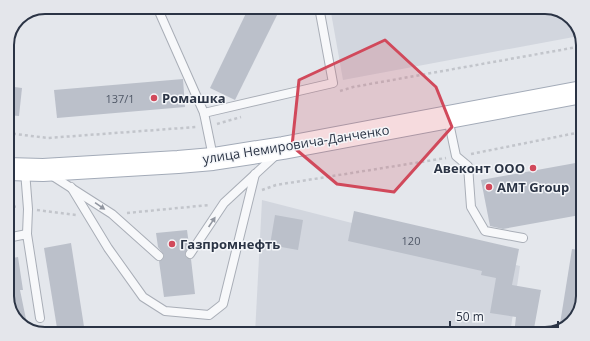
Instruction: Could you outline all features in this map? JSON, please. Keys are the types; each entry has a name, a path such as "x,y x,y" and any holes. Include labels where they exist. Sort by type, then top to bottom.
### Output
{"main road":[{"name":"улица Немировича-Данченко","path":"25,170 213,159 283,148 576,93"}],"lane":[{"path":"160,14 204,112 213,159"},
{"path":"204,112 333,83 320,14"},
{"path":"448,117 456,156 468,166 471,208 485,231 523,238"},
{"path":"190,254 224,203 283,148"},
{"path":"40,318 27,234 28,209 25,170 71,187 112,214 159,256"},
{"path":"71,187 108,248 143,297 165,311 209,315 223,304 255,174"},
{"path":"14,237 27,234"}],"path":[{"path":"339,91 353,87 576,47"},
{"path":"14,134 48,138 206,127 243,117"},
{"path":"250,194 276,185 456,156 576,133"},
{"path":"112,214 224,203"},
{"path":"14,207 88,216"}],"highlighted area":[{"path":"385,40 436,87 452,127 394,192 337,184 292,146 299,80"}],"shaded area":[{"path":"331,14 545,14 553,15 567,23 574,37 343,80"},
{"path":"262,200 520,266 511,327 255,327"}],"building":[{"path":"246,14 278,14 235,100 210,88"},
{"path":"183,79 185,107 57,118 54,90"},
{"path":"14,87 22,88 19,116 14,116"},
{"path":"576,163 576,216 503,229 490,226 481,180"},
{"path":"354,211 519,249 512,285 541,290 534,327 515,327 516,317 490,313 496,278 481,275 482,271 348,241"},
{"path":"275,215 303,220 298,250 270,245"},
{"path":"187,230 189,245 185,254 187,258 191,259 195,294 164,297 159,261 163,259 164,255 158,247 156,233"},
{"path":"71,243 84,327 57,327 44,248"},
{"path":"572,249 576,250 575,304 567,318 560,323"},
{"path":"18,257 23,290 20,290 26,320 19,313 14,298 14,258"}],"place":[{"name":"Ромашка","path":"154,98"},
{"name":"Авеконт ООО","path":"533,168"},
{"name":"АМТ Group","path":"489,187"},
{"name":"Газпромнефть","path":"172,244"}]}
